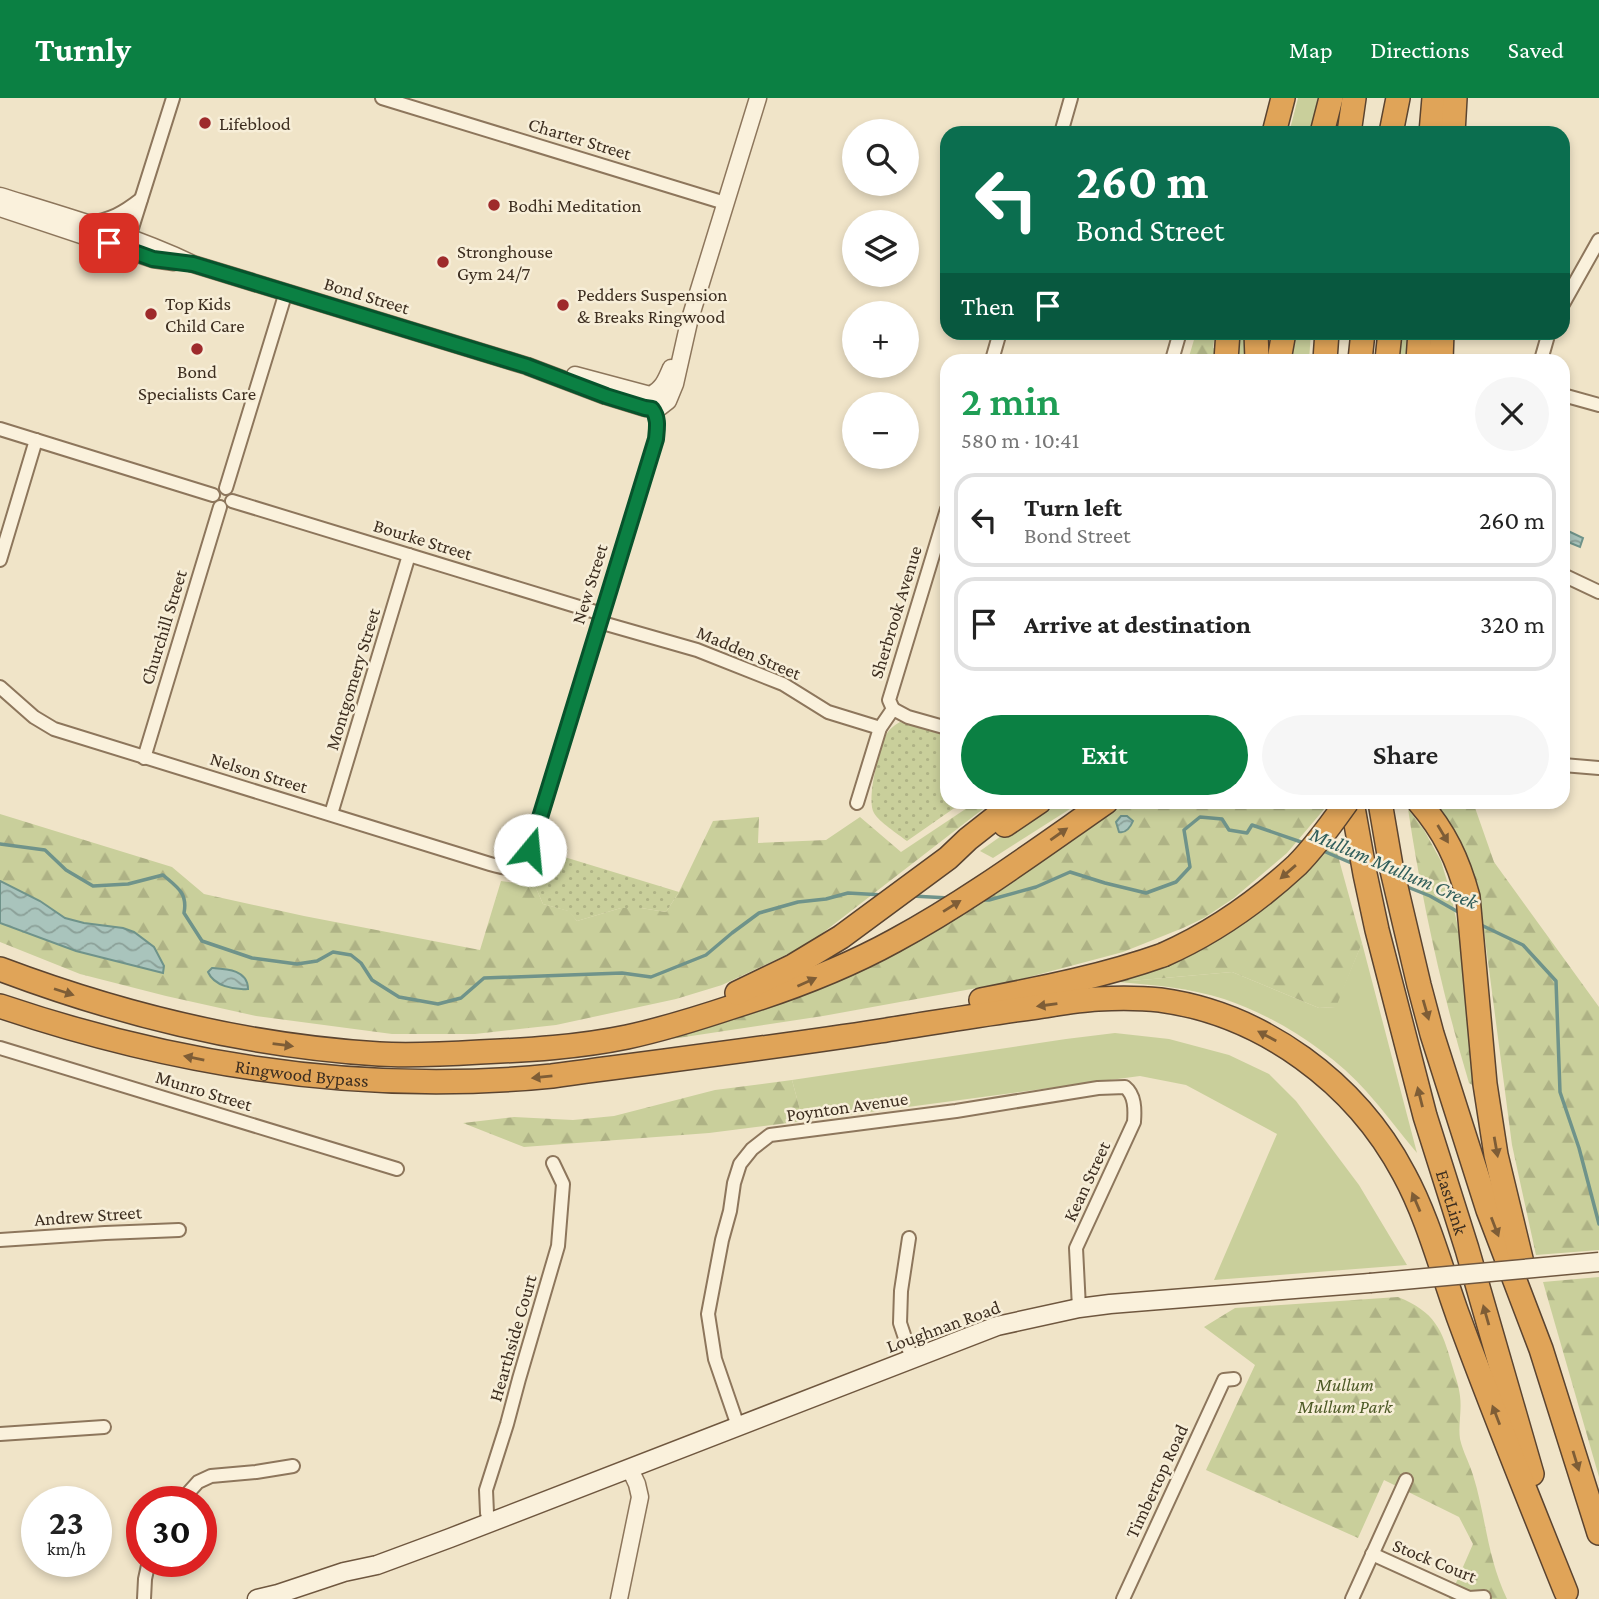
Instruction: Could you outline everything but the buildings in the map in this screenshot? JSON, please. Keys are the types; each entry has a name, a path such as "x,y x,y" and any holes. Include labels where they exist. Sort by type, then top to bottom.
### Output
{"highway":[{"path":"1276,126 1283,98"},
{"path":"1324,126 1331,98"},
{"path":"1350,126 1353,98"},
{"path":"1392,126 1398,98"},
{"path":"1453,126 1455,98"},
{"path":"1426,126 1433,102"},
{"path":"1431,126 1433,102"},
{"path":"479,1052 604,1032 687,1012 741,992 820,951 841,937 948,858 1005,809"},
{"path":"948,858 1028,809"},
{"path":"479,1052 545,1050 625,1037 689,1021 793,988 893,942 951,907 1096,809"},
{"path":"1338,809 1349,856 1375,929"},
{"path":"610,1068 1019,993 1080,980 1163,955 1228,920 1265,892 1298,864 1344,809"},
{"path":"1351,809 1375,929"},
{"name":"EastLink","path":"1381,809 1391,866 1432,1034 1488,1210 1541,1349 1599,1533"},
{"path":"1425,809 1447,839 1461,870 1468,897 1485,1084 1496,1155 1541,1349"},
{"name":"EastLink","path":"1375,929 1425,1116 1467,1249 1567,1596"},
{"name":"Ringwood Bypass","path":"0,969 107,1006 179,1025 269,1043 383,1055 479,1052"},
{"path":"610,1068 1095,999 1161,1000 1233,1020 1269,1037 1302,1057 1333,1081 1359,1108 1382,1138 1405,1175 1567,1596"},
{"name":"Ringwood Bypass","path":"0,1006 76,1031 160,1051 304,1076 468,1082 512,1080 610,1068"}],"main road":[{"name":"Loughnan Road","path":"257,1599 344,1572 377,1565 491,1523 997,1326 1110,1304 1599,1262"},
{"name":"Loughnan Road","path":"296,1599 346,1583 377,1565"}],"street":[{"path":"127,244 173,98"},
{"name":"Charter Street","path":"382,98 725,203"},
{"path":"654,398 659,408 668,401 675,384 689,321 758,98"},
{"path":"1063,126 1071,98"},
{"name":"Bond Street","path":"0,196 87,223 127,244"},
{"path":"87,223 116,216 141,199"},
{"name":"Bond Street","path":"0,208 527,366 645,408 654,398 584,378 527,366"},
{"path":"1570,292 1599,240"},
{"path":"226,488 286,292"},
{"path":"1570,397 1599,405"},
{"name":"New Street","path":"520,866 530,850 656,439 654,398"},
{"path":"0,429 213,495"},
{"path":"0,560 36,440"},
{"path":"226,488 232,493 232,501 228,507 220,508 214,503 213,495 218,489 226,488"},
{"name":"Bourke Street","path":"232,501 409,555 600,618"},
{"name":"Churchill Street","path":"144,758 220,508"},
{"name":"Sherbrook Avenue","path":"857,803 880,728 893,709 889,699 940,532"},
{"name":"Montgomery Street","path":"331,814 409,555"},
{"path":"1570,578 1599,592"},
{"name":"Madden Street","path":"600,618 697,650 783,684 828,712 880,728"},
{"name":"Nelson Street","path":"0,687 46,726 502,867 509,869 520,866"},
{"path":"893,709 940,727"},
{"path":"1570,766 1599,768"},
{"name":"Munro Street","path":"0,1048 397,1169"},
{"name":"Kean Street","path":"1079,1308 1076,1248 1134,1122 1135,1111 1130,1091 1125,1087 1113,1086"},
{"name":"Poynton Avenue","path":"738,1426 715,1359 708,1314 734,1182 740,1164 752,1149 771,1135 956,1111 1113,1086"},
{"name":"Hearthside Court","path":"491,1523 487,1513 486,1490 558,1246 563,1184 553,1163"},
{"name":"Andrew Street","path":"0,1240 180,1230"},
{"path":"909,1238 901,1291 900,1323 912,1359"},
{"name":"Timbertop Road","path":"1123,1599 1225,1377"},
{"path":"0,1434 104,1427"},
{"path":"194,1486 211,1476 293,1466"},
{"path":"619,1599 640,1497 630,1469"},
{"path":"1352,1599 1406,1480"},
{"name":"Stock Court","path":"1372,1554 1469,1598 1483,1597"},
{"path":"144,1599 145,1577"}],"green space":[{"path":"1298,98 1323,98 1316,126 1291,126"},
{"path":"1194,340 1214,340 1216,354 1190,354"},
{"path":"1234,340 1249,340 1250,354 1233,354"},
{"path":"1289,340 1310,340 1309,354 1286,354"},
{"path":"1398,340 1415,340 1414,354 1397,354"},
{"path":"900,722 940,734 940,809 953,809 907,841 880,820 872,807 874,775 882,744 893,727"},
{"path":"966,809 983,809 807,945 722,985 676,999 556,1025 475,1034 392,1034 256,1016 80,974 0,942 0,814 172,867 204,894 480,950 501,881 515,883 532,879 543,904 569,911 577,921 621,908 666,912 679,892 713,821 759,817 758,843 826,840 860,817 901,852"},
{"path":"1039,809 1070,809 993,858 980,851"},
{"path":"1114,809 1324,809 1287,853 1234,898 1204,918 1123,952 1010,982 823,1016 658,1041 769,1006 1080,833"},
{"path":"1408,809 1424,830 1441,861 1450,891 1466,964 1480,1085 1469,1083 1450,1015 1426,913"},
{"path":"1440,809 1475,809 1494,862 1599,1007 1599,1250 1536,1255 1512,1145 1478,885 1454,830"},
{"path":"1333,838 1362,943 1336,1007 1319,1008 1232,972 1119,982 1209,942"},
{"path":"548,852 679,892 666,912 621,908 577,921 568,911 543,904 532,879 542,871"},
{"path":"1362,943 1417,1153 1352,1076 1319,1049 1282,1025 1243,1006 1211,995 1119,982 1232,972 1319,1008 1335,1007"},
{"path":"1115,1033 1169,1039 1229,1055 1269,1074 1296,1101 1359,1185 1407,1265 1214,1280 1277,1134 1186,1085 1140,1076 803,1121 792,1080"},
{"path":"792,1080 803,1121 709,1133 524,1147 463,1123 514,1117 573,1120 614,1116 715,1090"},
{"path":"1599,1277 1599,1477 1543,1282"},
{"name":"Mullum Mullum Park","path":"1398,1297 1429,1316 1445,1341 1459,1392 1460,1439 1477,1491 1495,1568 1507,1599 1449,1599 1473,1544 1459,1517 1384,1480 1358,1538 1206,1470 1255,1365 1204,1327 1235,1308"}],"water":[{"path":"1570,532 1583,538 1580,547 1570,543"},
{"path":"1121,816 1127,816 1133,821 1124,832 1119,832 1116,822"},
{"path":"0,881 40,901 65,918 134,932 154,947 164,966 163,973 76,951 0,923"},
{"path":"212,968 241,974 248,989 220,984 208,972"}],"waterway":[{"name":"Mullum Mullum Creek","path":"981,900 1036,887 1070,872 1146,893 1176,882 1190,867 1184,830 1200,817 1222,819 1229,830 1247,833 1252,825 1304,843"},
{"name":"Mullum Mullum Creek","path":"0,844 45,850 66,870 93,886 128,884 163,875 183,895 184,913 202,941 252,958 297,964 317,961 333,952 351,955 361,963 372,980 399,997 438,1004 461,998 484,978 622,973 651,977 706,955 759,913 798,902 848,893 883,895"},
{"name":"Mullum Mullum Creek","path":"1321,850 1356,865"},
{"name":"Mullum Mullum Creek","path":"1405,886 1460,913"},
{"name":"Mullum Mullum Creek","path":"912,896 949,898"},
{"name":"Mullum Mullum Creek","path":"1479,924 1523,945 1556,981 1560,1092 1579,1148 1599,1224"}],"place":[{"name":"Lifeblood","path":"205,123"},
{"name":"Bodhi Meditation","path":"494,205"},
{"name":"Stronghouse Gym 24/7","path":"443,262"},
{"name":"Pedders Suspension & Breaks Ringwood","path":"563,305"},
{"name":"Top Kids Child Care","path":"151,314"},
{"name":"Bond Specialists Care","path":"197,349"}],"route":[{"path":"109,243 153,259 193,264 527,366 606,396 652,409 656,414 656,439 530,850"}]}
